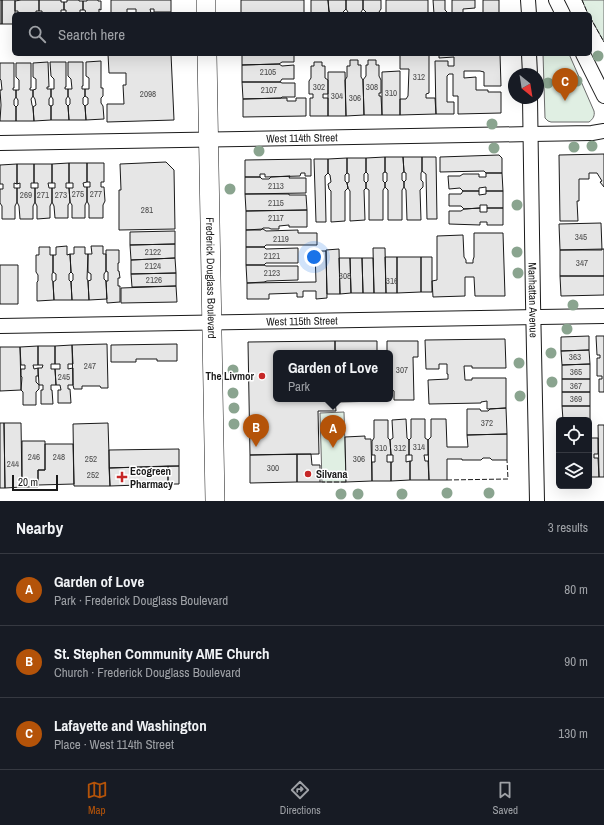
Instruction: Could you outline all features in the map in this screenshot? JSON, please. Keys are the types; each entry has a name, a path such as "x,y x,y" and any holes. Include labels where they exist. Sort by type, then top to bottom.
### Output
{"main road":[{"path":"206,0 206,12"},
{"name":"Frederick Douglass Boulevard","path":"207,56 215,501"}],"street":[{"path":"528,0 529,12"},
{"path":"556,0 562,12"},
{"path":"530,56 530,68"},
{"path":"584,56 604,96"},
{"name":"Manhattan Avenue","path":"530,104 537,501"},
{"name":"West 114th Street","path":"0,143 592,133 604,131"},
{"name":"West 115th Street","path":"0,326 604,316"}],"green space":[{"path":"582,0 604,0 604,42 592,21 592,12 587,12"},
{"path":"543,56 570,56 594,111 592,120 589,122 548,121 545,118"},
{"path":"344,412 346,482 322,482 320,413"}],"building":[{"path":"0,0 2,0 2,24 0,24"},
{"path":"2,0 15,0 15,12 12,12 12,24 2,24"},
{"path":"39,0 39,11 15,11 15,1"},
{"path":"39,0 61,0 61,2 64,2 64,10 61,10 61,12 39,11"},
{"path":"67,0 83,1 83,10 80,10 80,12 66,12 66,10 64,10 64,2 67,2"},
{"path":"111,0 171,0 171,12 154,12 154,9 150,9 151,12 136,12 136,9 127,9 127,12 111,12"},
{"path":"241,0 304,0 304,12 241,12"},
{"path":"311,0 328,0 329,12 311,12"},
{"path":"328,0 346,0 346,9 343,12 330,12"},
{"path":"346,0 363,0 363,9 361,12 348,12 346,9"},
{"path":"363,0 381,0 381,9 379,12 366,12 363,9"},
{"path":"386,0 428,0 428,12 386,12"},
{"path":"433,0 445,0 445,10 447,12 434,12"},
{"path":"452,0 475,0 475,8 463,9 463,12 452,12"},
{"path":"483,0 499,0 499,12 483,12"},
{"path":"83,1 101,1 101,10 99,9 99,12 86,12 85,10 83,10"},
{"path":"108,56 171,56 174,120 107,122 107,104 124,104 123,85 126,85 126,73 109,73"},
{"path":"242,56 294,56 294,62 242,65"},
{"path":"400,56 429,56 429,93 426,94 426,98 435,98 436,114 400,115 400,99 406,99 408,96 409,69 400,69"},
{"path":"439,56 500,56 501,86 484,86 484,72 480,71 464,71 464,78 476,77 476,90 501,92 501,113 458,114 458,96 453,96 453,74 449,74 447,76 447,102 454,102 454,114 436,114 435,61 448,61 448,66 454,66 454,57 439,58"},
{"path":"350,60 358,60 358,65 361,65 364,115 346,116 345,80 347,77 347,66 350,66"},
{"path":"368,60 376,60 376,65 379,65 381,93 379,93 379,96 381,96 382,115 364,115 363,80 366,76 366,65 368,65"},
{"path":"101,61 101,88 103,88 103,96 101,98 101,103 103,106 104,119 86,120 85,106 88,104 88,98 85,96 85,89 89,89 89,78 86,76 86,62"},
{"path":"48,62 49,87 47,87 47,89 51,89 49,105 51,106 51,120 34,121 33,107 36,105 33,90 36,89 36,79 33,77 33,63"},
{"path":"50,62 66,62 65,89 68,89 66,104 68,106 69,120 51,120 51,106 53,105 53,99 51,96 51,89 54,89 54,79 51,76"},
{"path":"68,62 83,62 82,89 85,89 83,104 85,106 86,120 69,120 68,106 70,104 70,99 68,96 68,89 72,89 71,79 68,76"},
{"path":"314,62 322,62 322,66 325,66 325,78 328,80 328,94 323,94 323,98 328,98 328,116 310,116 310,98 313,98 313,94 309,94 309,81 311,78 311,66 314,66"},
{"path":"0,63 14,63 13,90 16,90 14,105 16,107 16,121 0,121 0,90 2,90"},
{"path":"16,63 31,63 30,90 33,90 33,96 31,99 34,121 16,121 16,107 18,105 18,100 16,97 16,90 19,90 19,80 16,77"},
{"path":"279,64 282,66 294,65 294,79 282,79 280,82 242,82 242,65"},
{"path":"400,71 400,115 382,115 382,72"},
{"path":"328,72 345,72 346,116 328,116"},
{"path":"242,82 295,83 295,97 243,99"},
{"path":"287,98 287,101 296,101 296,98 306,98 306,116 243,117 243,99"},
{"path":"604,154 604,187 600,182 602,181 597,173 589,173 589,179 579,179 579,201 577,201 578,221 560,221 559,155"},
{"path":"499,155 502,158 502,173 486,173 484,171 440,172 440,157"},
{"path":"385,157 385,172 383,173 385,187 383,190 383,220 369,220 369,190 366,188 368,174 366,172 366,158"},
{"path":"385,157 403,157 404,172 402,173 402,180 404,182 404,187 402,190 402,220 388,220 388,190 385,187 387,173 385,172"},
{"path":"403,157 422,157 421,180 423,182 423,187 420,190 421,220 407,220 406,190 404,187 406,173 404,172"},
{"path":"422,157 436,157 437,219 427,219 426,174 422,171"},
{"path":"347,158 347,173 345,175 345,181 348,188 345,191 345,221 331,222 331,191 328,184 331,182 330,175 328,173 328,159"},
{"path":"347,158 366,158 366,172 364,174 364,181 366,183 366,188 364,190 365,220 350,221 350,191 347,183 349,182 349,174 347,173"},
{"path":"311,159 311,176 305,176 305,173 301,173 300,176 265,177 265,174 260,174 260,177 245,177 245,160"},
{"path":"314,159 328,159 328,173 325,176 326,222 316,222"},
{"path":"166,162 174,170 175,229 119,230 119,190 121,190 120,164"},
{"path":"69,163 69,183 66,183 66,188 69,188 70,202 68,205 68,218 55,218 54,206 52,202 52,188 55,188 55,183 52,183 52,164"},
{"path":"69,163 87,163 87,182 83,183 84,187 87,187 85,218 72,218 72,205 70,202 69,188 73,188 73,183 69,183"},
{"path":"87,163 104,163 104,182 101,182 101,187 104,187 105,201 103,205 103,218 89,218 87,187 90,187 90,182 87,182"},
{"path":"17,164 17,184 14,183 14,188 17,188 15,219 2,219 0,189 3,189 3,184 0,184 0,165"},
{"path":"17,164 34,164 34,183 31,183 31,188 35,188 33,219 20,219 19,206 17,202 17,188 20,188 20,183 17,184"},
{"path":"34,164 52,164 52,183 48,183 49,188 52,188 50,218 37,219 35,188 38,188 38,183 34,183"},
{"path":"486,173 502,173 503,191 486,191 486,187 479,188 479,191 463,191 460,188 449,189 448,176 479,174 479,177 486,177"},
{"path":"290,176 289,178 306,178 306,193 245,194 245,177 260,177 262,179 269,179 271,177"},
{"path":"463,191 479,191 479,195 486,194 486,191 503,191 503,208 487,208 487,205 480,205 480,208 464,209 461,206 449,206 449,194 461,194"},
{"path":"245,194 306,195 307,210 246,211"},
{"path":"480,208 480,212 487,212 487,208 503,208 503,225 487,225 487,222 480,222 480,225 449,224 449,211"},
{"path":"307,210 307,227 289,227 289,225 279,226 279,229 263,228 261,230 246,230 246,211"},
{"path":"601,223 602,250 560,250 559,224"},
{"path":"263,229 266,231 298,230 298,233 317,233 317,245 266,245 264,247 246,247 246,230"},
{"path":"175,231 175,244 130,245 130,232"},
{"path":"474,233 503,233 505,296 475,296 474,277 465,277 465,296 433,297 432,281 437,280 437,236 463,235 464,257 466,263 473,263"},
{"path":"175,244 175,258 131,260 130,245"},
{"path":"67,246 67,255 70,254 71,272 69,274 69,280 71,282 72,300 54,300 53,282 56,280 56,274 53,272 53,255 56,255 56,247"},
{"path":"91,246 103,246 103,254 106,254 106,271 104,274 104,279 106,281 107,299 89,300 88,281 91,280 91,274 88,272 88,254 92,254"},
{"path":"39,247 50,247 50,255 53,255 52,280 54,300 37,301 38,275 36,272 36,255 39,255"},
{"path":"74,247 85,247 85,254 88,254 87,279 89,300 72,300 71,282 73,280 73,274 71,272 70,254 74,254"},
{"path":"246,247 264,247 266,249 298,248 298,263 266,263 264,265 246,265"},
{"path":"373,248 385,248 386,293 374,293"},
{"path":"339,249 340,294 327,294 326,250"},
{"path":"604,249 604,276 560,276 560,250"},
{"path":"106,250 119,250 118,271 120,278 118,278 118,286 120,286 120,302 107,303 106,281 108,281 108,272 106,271"},
{"path":"315,251 326,251 327,298 316,299 316,291 303,291 303,297 297,297 297,293 269,294 269,299 247,299 247,283 316,282"},
{"path":"385,257 397,257 397,293 386,293"},
{"path":"397,257 421,257 421,292 397,293"},
{"path":"421,257 432,257 432,292 421,292"},
{"path":"175,258 176,273 131,274 131,260"},
{"path":"339,258 350,258 351,293 340,294"},
{"path":"350,258 362,258 363,293 351,293"},
{"path":"362,258 373,258 374,293 363,293"},
{"path":"0,265 18,265 18,304 0,304"},
{"path":"246,265 298,266 298,280 247,283"},
{"path":"176,273 176,286 132,287 131,274"},
{"path":"560,276 604,276 604,295 561,296"},
{"path":"176,286 177,302 121,303 121,288"},
{"path":"589,336 589,350 561,351 561,337"},
{"path":"596,336 604,336 604,392 599,392 599,379 602,379 602,376 597,376 597,358 600,358 600,355 597,355"},
{"path":"505,339 506,368 472,368 472,366 464,366 465,380 472,380 472,378 506,378 506,408 487,409 487,401 481,403 429,404 428,380 448,379 448,374 447,364 439,364 439,369 426,369 425,340"},
{"path":"335,341 377,341 377,350 335,350"},
{"name":"The Livmor","path":"335,341 335,350 273,350 273,402 335,402 336,411 318,411 319,454 250,455 248,342"},
{"path":"387,341 418,341 418,357 413,357 414,400 394,400 393,350 387,350"},
{"path":"107,344 108,388 101,388 100,386 82,386 82,389 74,389 72,345"},
{"path":"177,344 177,361 136,359 136,362 111,362 111,345"},
{"path":"72,345 73,364 68,364 68,369 73,368 73,385 68,385 68,389 70,389 71,403 58,403 58,390 61,390 60,385 56,385 55,369 60,369 60,364 55,364 55,346"},
{"path":"38,346 38,365 33,365 34,369 38,368 36,382 39,385 39,389 36,392 36,405 23,405 21,369 25,369 25,365 21,365 20,347"},
{"path":"38,346 55,346 55,364 51,364 51,369 55,369 56,385 51,385 53,404 41,404 41,390 43,390 43,385 39,385 38,368 42,368 43,365 38,365"},
{"path":"0,347 20,347 21,390 0,391"},
{"path":"589,350 590,364 562,365 561,351"},
{"path":"590,364 590,379 562,379 562,365"},
{"path":"562,379 590,379 590,392 562,392"},
{"path":"562,392 590,392 590,406 562,406"},
{"path":"562,406 590,406 590,417 563,417"},
{"path":"506,408 507,434 467,435 467,409 480,409 481,411 488,411 490,409"},
{"path":"406,419 407,438 409,440 409,455 406,455 406,462 410,461 410,480 391,481 391,462 393,462 390,440 393,438 392,420"},
{"path":"411,419 425,419 425,438 428,440 428,455 424,455 425,461 428,461 429,480 410,480 410,461 412,461 412,455 409,455"},
{"path":"431,419 446,419 447,447 468,447 467,435 507,434 507,460 492,460 490,458 483,458 481,460 447,459 447,480 429,480 428,440 431,437"},
{"path":"374,420 388,420 388,438 390,440 391,455 387,455 387,462 391,462 391,481 372,481 372,462 375,462 375,455 372,455"},
{"path":"0,423 4,423 5,488 0,488"},
{"path":"4,423 21,423 22,487 5,488"},
{"path":"108,423 110,486 74,486 73,424"},
{"path":"598,425 604,425 604,477 599,477"},
{"path":"365,436 365,439 371,439 372,481 346,482 345,437"},
{"path":"592,438 598,438 598,454 594,454 594,458 598,458 599,477 592,477"},
{"path":"22,441 45,441 45,470 38,470 38,487 22,487"},
{"path":"45,444 73,444 74,484 38,485 38,470 45,470"},
{"path":"179,449 179,466 109,468 109,450"},
{"path":"297,454 297,482 250,483 250,455"},
{"name":"Silvana","path":"297,454 311,454 312,465 320,465 320,482 297,482"},
{"path":"168,466 168,484 110,486 109,468"},
{"path":"168,466 179,466 179,484 168,484"}],"fence":[{"path":"582,0 587,12"},
{"path":"592,21 604,42"},
{"path":"447,480 508,479 507,460"},
{"path":"320,482 346,482"}],"place":[{"name":"Lafayette and Washington","path":"565,101"},
{"name":"The Livmor","path":"262,376"},
{"name":"St. Stephen Community AME Church","path":"256,447"},
{"name":"Garden of Love","path":"333,448"},
{"name":"Silvana","path":"308,474"},
{"name":"Ecogreen Pharmacy","path":"122,477"}]}
